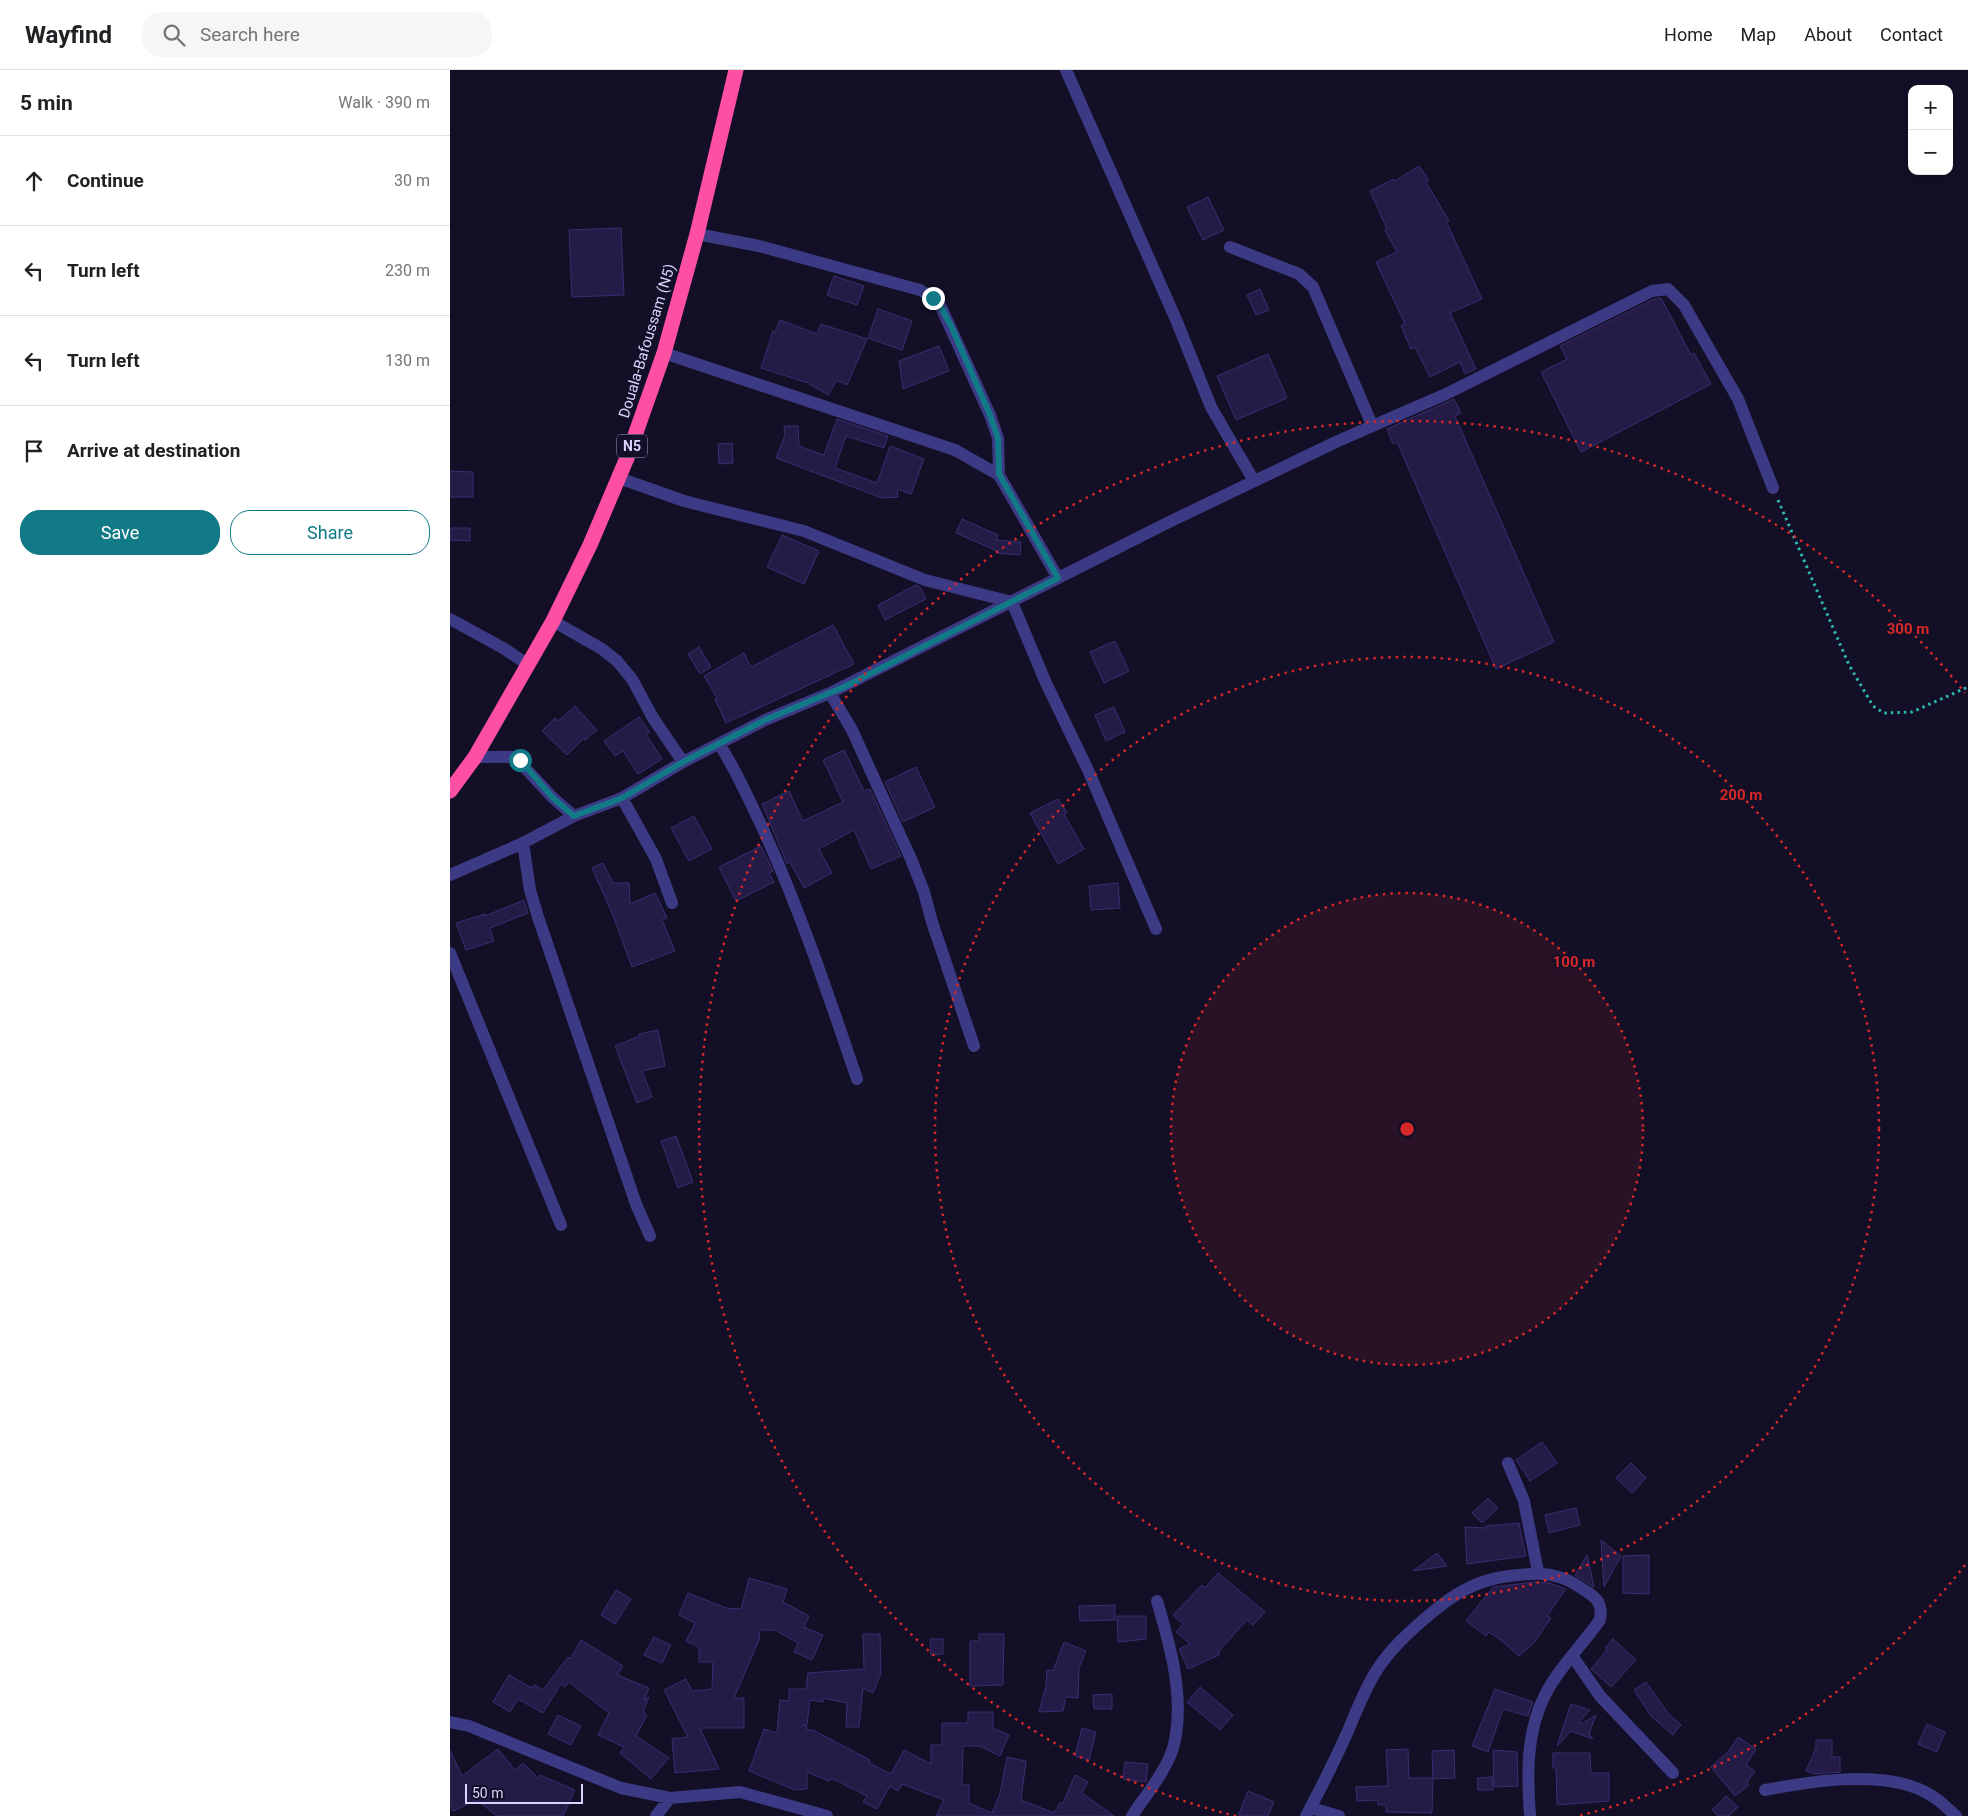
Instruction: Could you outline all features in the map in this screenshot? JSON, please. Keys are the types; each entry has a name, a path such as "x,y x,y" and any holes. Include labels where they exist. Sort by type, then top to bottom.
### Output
{"highway":[{"name":"Douala-Bafoussam (N5)","path":"450,791 475,757 553,621 590,545 646,408 664,353 697,234 736,70"}],"street":[{"path":"1066,70 1177,322 1211,407 1254,481"},
{"path":"697,234 793,255 920,290 933,298 941,307 952,328 990,415 998,438 999,474 1058,578"},
{"path":"1230,247 1298,274 1313,287 1372,425"},
{"path":"450,875 523,843 574,816 622,798 683,762 765,720 830,693 1254,481 1372,425 1446,394 1652,291 1668,289 1684,305 1738,399 1773,488"},
{"path":"664,353 955,450 999,474"},
{"path":"618,478 684,501 804,531 925,580 1012,602"},
{"path":"1012,602 1046,683 1088,770 1156,929"},
{"path":"450,619 503,648 527,664"},
{"path":"553,621 602,649 617,661 632,679 653,718 683,762"},
{"path":"830,693 852,730 911,858 924,892 932,922 974,1046"},
{"path":"719,744 738,776 782,871 809,939 857,1079"},
{"path":"475,757 515,757 553,798 574,816"},
{"path":"622,798 656,859 672,903"},
{"path":"523,843 530,890 538,917 632,1195 650,1236"},
{"path":"450,953 561,1225"},
{"path":"1508,1463 1524,1501 1538,1572"},
{"path":"1338,1816 1308,1812 1375,1673 1394,1648 1450,1598 1471,1585 1494,1578 1538,1572 1568,1580 1596,1599 1601,1606 1600,1620 1546,1694 1534,1723 1529,1753 1530,1816"},
{"path":"1132,1816 1166,1764 1175,1741 1177,1709 1172,1651 1157,1601"},
{"path":"1573,1657 1600,1696 1673,1773"},
{"path":"450,1722 469,1726 621,1788 670,1798 740,1792 827,1816"},
{"path":"1765,1790 1834,1780 1874,1779 1902,1783 1932,1795 1956,1816"},
{"path":"656,1816 670,1798"}],"path":[{"path":"1773,488 1803,554 1849,665 1873,706 1884,713 1912,712 1968,687"}],"building":[{"path":"1419,166 1429,180 1426,182 1449,221 1447,223 1482,299 1450,313 1476,369 1465,374 1460,362 1430,377 1415,347 1411,349 1401,326 1405,324 1376,262 1397,252 1385,230 1387,229 1370,191 1394,179 1395,181"},
{"path":"1208,197 1224,230 1203,240 1187,207"},
{"path":"621,228 624,295 572,297 569,230"},
{"path":"834,276 864,286 857,305 827,295"},
{"path":"1260,289 1269,310 1256,315 1247,295"},
{"path":"1661,298 1691,355 1694,353 1711,384 1581,452 1541,372 1567,359 1560,346 1654,299"},
{"path":"878,309 912,321 902,350 868,338"},
{"path":"780,320 817,334 821,324 867,339 847,385 837,380 828,395 808,383 761,368 773,331 775,332"},
{"path":"939,346 949,371 903,389 899,361"},
{"path":"1268,354 1287,398 1236,420 1217,376"},
{"path":"1454,399 1461,413 1455,416 1554,642 1496,669 1397,442 1393,444 1387,429"},
{"path":"837,419 888,436 884,448 846,436 835,468 877,483 890,446 924,459 911,494 897,489 898,497 882,498 776,458 785,435 784,426 798,426 799,446 824,455"},
{"path":"732,443 733,463 719,464 718,444"},
{"path":"450,471 473,472 473,497 450,497"},
{"path":"962,519 998,535 996,540 1021,542 1020,555 997,553 997,551 956,533"},
{"path":"450,528 470,528 470,541 450,540"},
{"path":"782,535 819,551 804,584 767,567"},
{"path":"916,585 920,587 926,599 885,620 878,605"},
{"path":"833,625 854,664 726,723 715,699 717,698 704,676 744,653 751,667"},
{"path":"1115,641 1129,671 1104,683 1090,652"},
{"path":"699,647 711,667 700,674 688,654"},
{"path":"575,706 597,730 585,740 584,738 567,755 542,731 555,718 558,721"},
{"path":"1114,707 1125,732 1106,741 1095,715"},
{"path":"639,717 650,732 646,734 662,759 638,774 623,751 615,756 604,741"},
{"path":"844,750 864,791 870,789 901,856 871,869 854,830 819,849 832,873 804,888 790,862 787,864 762,804 789,791 803,821 843,802 823,760"},
{"path":"916,767 935,807 903,822 885,782"},
{"path":"1058,799 1067,812 1064,814 1084,849 1058,864 1030,813"},
{"path":"694,816 712,849 689,861 671,828"},
{"path":"761,846 773,871 769,873 774,882 736,901 719,867"},
{"path":"603,863 613,883 629,883 630,904 655,893 667,918 662,920 675,951 632,967 612,913 592,868"},
{"path":"1118,883 1120,908 1091,910 1089,886"},
{"path":"524,900 528,913 490,928 494,941 466,950 456,923 485,914 485,916"},
{"path":"658,1030 665,1066 642,1071 652,1097 637,1103 615,1046 640,1036 639,1034"},
{"path":"676,1136 693,1182 678,1188 661,1141"},
{"path":"1542,1442 1557,1463 1530,1481 1516,1460"},
{"path":"1631,1463 1646,1478 1632,1493 1616,1478"},
{"path":"1488,1498 1498,1508 1482,1523 1472,1513"},
{"path":"1576,1508 1580,1525 1549,1533 1545,1515"},
{"path":"1519,1523 1526,1556 1467,1564 1465,1527 1487,1528 1485,1526"},
{"path":"1601,1540 1621,1556 1604,1587"},
{"path":"1437,1553 1447,1566 1413,1571"},
{"path":"1587,1555 1594,1587 1575,1575"},
{"path":"1649,1555 1649,1594 1623,1593 1623,1556"},
{"path":"1218,1573 1265,1612 1253,1625 1247,1620 1219,1651 1219,1655 1188,1669 1179,1649 1190,1644 1176,1632 1183,1624 1173,1615 1202,1585 1205,1588"},
{"path":"749,1578 787,1589 783,1602 809,1616 804,1627 823,1635 812,1660 794,1652 798,1643 775,1630 760,1630 759,1640 734,1698 744,1698 744,1728 700,1728 719,1769 675,1773 672,1739 688,1737 664,1690 686,1679 692,1691 712,1689 713,1662 699,1662 699,1647 686,1641 695,1623 679,1615 688,1593 726,1608 741,1609"},
{"path":"1535,1582 1549,1583 1566,1589 1547,1616 1551,1618 1533,1644 1519,1656 1489,1632 1486,1636 1466,1621 1493,1587"},
{"path":"616,1590 631,1599 615,1624 601,1615"},
{"path":"1115,1605 1115,1620 1080,1621 1079,1606"},
{"path":"1117,1616 1146,1616 1146,1639 1118,1642"},
{"path":"863,1634 880,1634 881,1673 873,1693 863,1688 859,1727 846,1727 847,1703 823,1698 823,1702 810,1700 807,1725 802,1725 807,1727 807,1730 813,1730 870,1760 869,1763 891,1774 904,1750 931,1764 931,1745 942,1745 942,1723 968,1723 968,1712 993,1712 993,1728 1009,1735 1000,1756 980,1746 963,1746 962,1785 969,1785 969,1803 992,1813 1000,1794 1007,1757 1026,1761 1021,1800 1054,1813 1060,1803 1063,1803 1075,1775 1088,1782 1082,1793 1114,1816 936,1816 944,1800 902,1784 898,1791 890,1786 877,1809 863,1802 867,1796 831,1778 829,1781 807,1772 807,1789 795,1790 749,1771 764,1729 777,1733 780,1700 789,1701 789,1689 806,1689 808,1673 864,1669"},
{"path":"979,1634 1004,1634 1003,1685 970,1686 970,1641 979,1641"},
{"path":"654,1637 671,1645 662,1663 644,1655"},
{"path":"930,1639 943,1639 943,1654 931,1655"},
{"path":"1613,1639 1636,1660 1611,1687 1591,1669 1607,1650 1605,1648"},
{"path":"581,1640 623,1666 617,1675 649,1688 644,1700 649,1697 643,1712 647,1715 636,1736 669,1758 651,1779 620,1753 624,1747 598,1735 609,1713 569,1682 565,1687 561,1684 543,1713 518,1699 510,1712 493,1702 509,1675 532,1688 534,1685 543,1690 568,1657 570,1659"},
{"path":"1064,1642 1086,1651 1079,1668 1078,1698 1066,1697 1063,1711 1039,1712 1046,1686 1047,1670 1053,1671"},
{"path":"1646,1682 1667,1712 1681,1725 1673,1735 1651,1716 1634,1690"},
{"path":"1200,1687 1233,1715 1220,1730 1187,1702"},
{"path":"1495,1689 1533,1702 1528,1716 1503,1709 1488,1752 1472,1746"},
{"path":"1112,1694 1112,1709 1094,1709 1093,1695"},
{"path":"1571,1704 1590,1710 1579,1722 1581,1724 1596,1715 1589,1734 1593,1739 1571,1731 1557,1746"},
{"path":"558,1715 581,1726 571,1745 548,1734"},
{"path":"1927,1724 1945,1732 1937,1752 1918,1744"},
{"path":"1082,1728 1096,1732 1089,1760 1075,1756"},
{"path":"1738,1737 1756,1749 1746,1765 1755,1771 1747,1782 1749,1785 1735,1796 1711,1767 1729,1751"},
{"path":"1816,1740 1832,1740 1832,1757 1840,1757 1840,1772 1815,1774 1806,1771 1816,1748"},
{"path":"498,1749 515,1770 523,1763 539,1779 540,1775 575,1790 563,1816 497,1816 477,1800 453,1811 450,1804 450,1750 462,1776"},
{"path":"1408,1749 1409,1778 1433,1778 1432,1751 1454,1750 1455,1778 1433,1779 1432,1813 1386,1812 1386,1805 1378,1805 1378,1800 1357,1801 1356,1787 1388,1786 1386,1750"},
{"path":"1493,1750 1517,1752 1518,1786 1494,1787"},
{"path":"1553,1753 1590,1753 1591,1773 1609,1773 1609,1801 1557,1805 1556,1768 1553,1768"},
{"path":"1125,1762 1148,1764 1146,1782 1123,1779"},
{"path":"1492,1777 1493,1790 1478,1790 1477,1778"},
{"path":"1248,1791 1274,1802 1268,1816 1238,1816"},
{"path":"1726,1796 1738,1807 1729,1816 1718,1816 1712,1810"}],"route":[{"path":"520,760 553,798 574,816 622,798 683,762 765,720 844,687 1058,578 999,474 998,438 990,415 952,328 941,307 933,298"}]}
